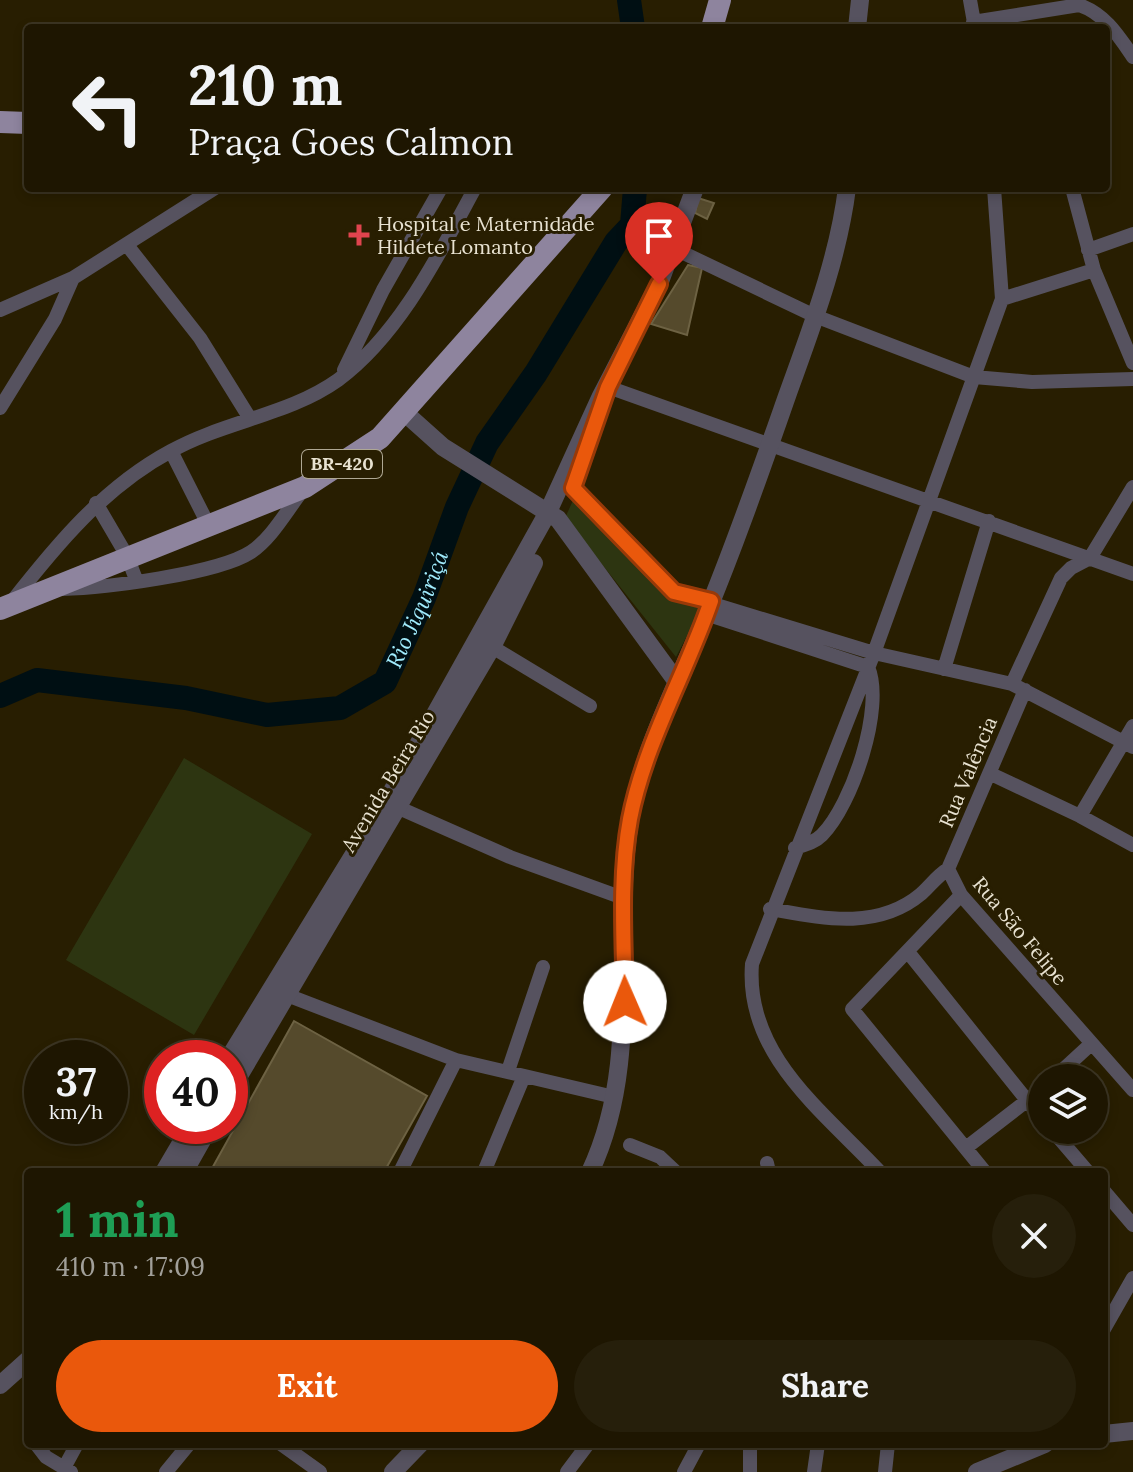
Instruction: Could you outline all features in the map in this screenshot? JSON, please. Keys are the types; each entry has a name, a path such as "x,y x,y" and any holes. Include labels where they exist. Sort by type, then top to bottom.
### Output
{"main road":[{"path":"713,24 720,0"},
{"path":"0,122 24,123"},
{"name":"BR-420","path":"4,607 305,487 380,438 596,192"}],"street":[{"path":"857,24 860,0"},
{"path":"970,0 974,24"},
{"path":"979,24 1079,5 1094,10 1109,24"},
{"path":"1110,25 1133,57"},
{"path":"0,310 73,278 209,192"},
{"path":"341,378 383,290 439,192"},
{"path":"4,607 63,536 96,503 171,451 249,417 307,401 341,378 393,320 435,259 473,192"},
{"name":"Avenida Beira Rio","path":"242,1040 277,991 393,805 486,643 569,485 608,387 675,249 695,192"},
{"path":"591,1168 614,1097 625,1002 623,898 630,820 648,754 709,607 815,316 837,245 846,192"},
{"path":"876,1168 788,1074 765,1043 752,1001 751,977 770,909 871,660 1002,299 994,192"},
{"path":"1073,192 1094,270 1133,363"},
{"path":"1088,250 1133,234"},
{"path":"127,245 200,338 249,417"},
{"path":"675,249 815,316 974,377 1032,382 1133,379"},
{"path":"1002,299 1094,270"},
{"path":"0,408 55,319 73,278"},
{"path":"608,387 1133,574"},
{"path":"405,413 443,447 553,516 677,682"},
{"path":"171,451 208,524"},
{"path":"569,485 674,592 709,607 871,660 944,669 1018,687 1128,744"},
{"path":"45,590 137,582 229,561 251,552 305,487"},
{"name":"Rua Valência","path":"948,869 991,774 1018,687 1061,578 1071,568 1090,558 1133,491"},
{"path":"96,503 127,556 137,582"},
{"path":"944,669 989,521"},
{"path":"486,643 590,706"},
{"path":"795,848 821,836 841,807 854,777 874,699 871,660"},
{"path":"1080,816 1128,744 1133,726"},
{"path":"991,774 1133,845"},
{"path":"393,805 510,857 623,898"},
{"name":"Rua São Felipe","path":"770,909 832,920 875,917 894,911 920,894 948,869 961,895 1091,1044 1130,1082"},
{"path":"961,895 852,1009 982,1168"},
{"path":"908,952 1028,1102 967,1147"},
{"path":"508,1071 543,967"},
{"path":"277,991 456,1060 614,1097"},
{"name":"Avenida Beira Rio","path":"248,1053 277,991"},
{"path":"1069,1064 1091,1044"},
{"path":"402,1168 456,1060"},
{"path":"486,1168 524,1076"},
{"path":"166,1168 180,1144"},
{"path":"186,1168 200,1144"},
{"path":"1064,1144 1085,1168"},
{"path":"630,1145 660,1157 672,1168"},
{"path":"1108,1196 1133,1225"},
{"path":"1108,1322 1133,1278"},
{"path":"0,1385 24,1364"},
{"path":"1108,1433 1130,1428"},
{"path":"39,1448 46,1457 68,1470 76,1448"},
{"path":"166,1472 186,1448"},
{"path":"287,1448 320,1472"},
{"path":"393,1472 416,1448"},
{"path":"567,1472 585,1448"},
{"path":"750,1448 750,1472"},
{"path":"814,1472 817,1448"},
{"path":"885,1472 888,1448"},
{"path":"977,1472 1035,1448"},
{"path":"684,1472 696,1449"},
{"path":"696,1449 699,1472"}],"green space":[{"path":"575,496 702,607 676,657 565,518"},
{"path":"184,758 312,834 194,1035 66,960"}],"building":[{"path":"698,198 714,203 707,219 695,213"},
{"path":"688,265 702,268 687,335 651,324"},
{"path":"294,1021 427,1096 386,1168 212,1168 226,1144 248,1144 248,1104"}],"waterway":[{"name":"Rio Jiquiriçá","path":"629,0 632,24"},
{"name":"Rio Jiquiriçá","path":"0,696 37,680 186,698 267,715 340,708 385,682 424,598 457,507 487,443 536,373 616,242 632,225 635,192"}],"place":[{"name":"Hospital e Maternidade Hildete Lomanto","path":"359,235"}],"route":[{"path":"625,1002 623,898 630,820 648,754 711,601 674,592 573,488 608,387 659,284"}]}
